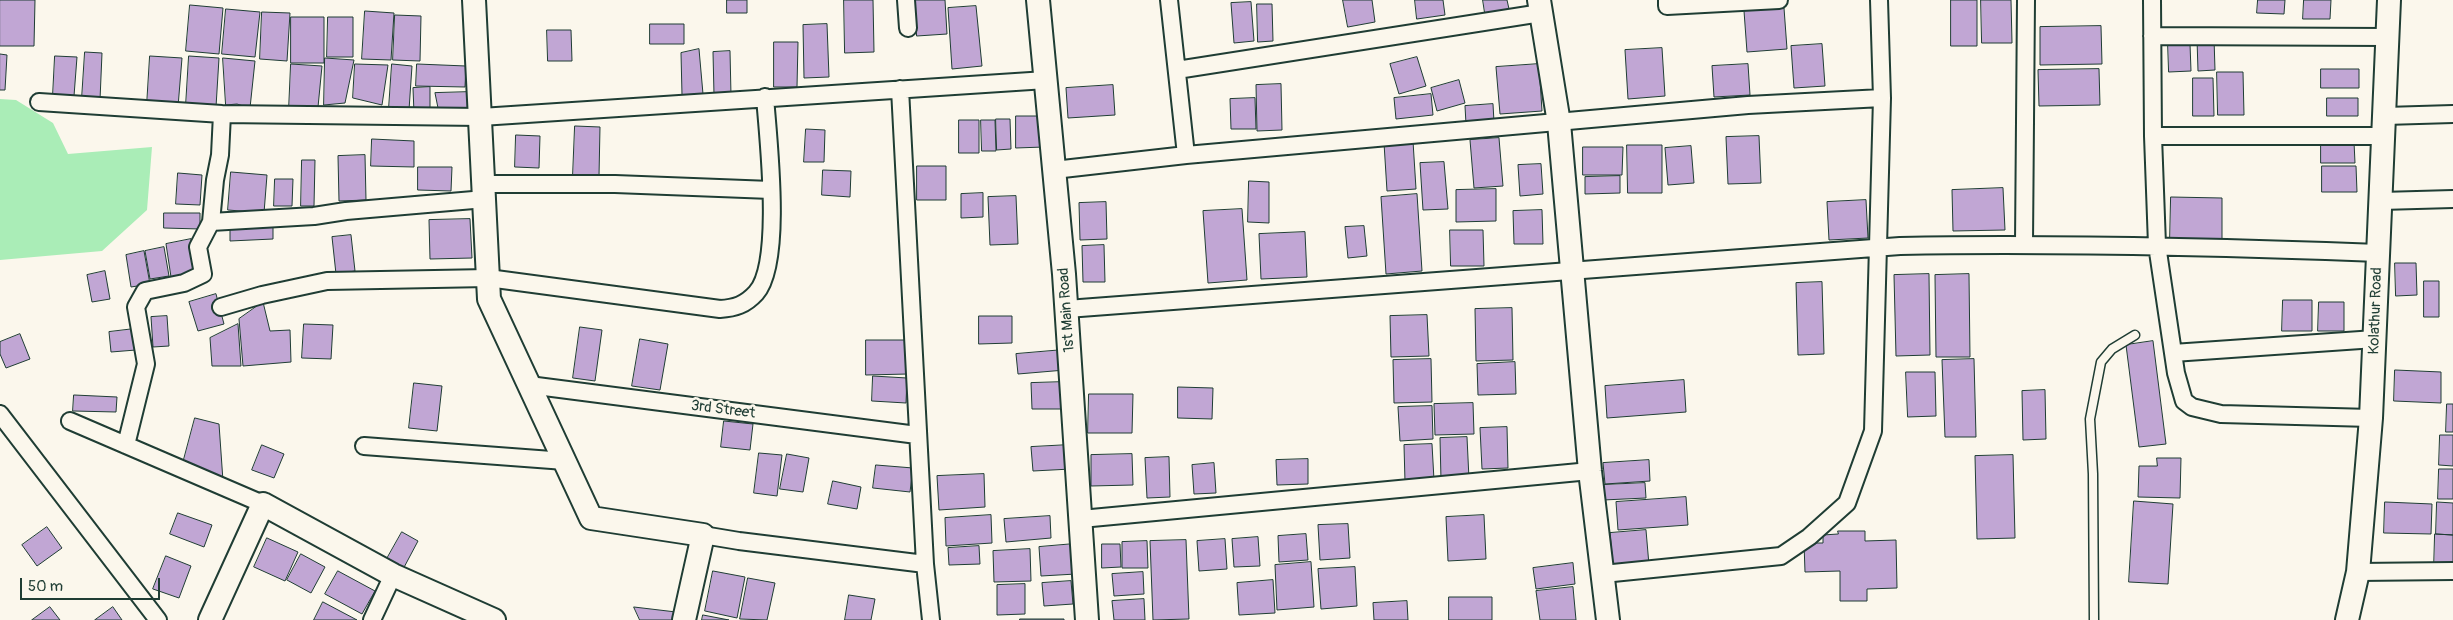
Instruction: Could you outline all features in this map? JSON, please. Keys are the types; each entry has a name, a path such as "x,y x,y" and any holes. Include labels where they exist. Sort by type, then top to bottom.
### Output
{"street":[{"path":"474,0 489,299 591,518 739,541 925,564"},
{"path":"906,0 908,28"},
{"name":"1st Main Road","path":"1038,0 1067,309 1087,620"},
{"path":"1169,0 1186,155"},
{"path":"1666,0 1667,6 1780,0"},
{"path":"1603,574 1781,556 1809,537 1846,503 1872,431 1882,98 1879,0"},
{"path":"2024,244 2026,0"},
{"path":"2152,0 2156,245 2176,373 2184,401 2192,407 2221,414 2371,418"},
{"name":"Kolathur Road","path":"2347,620 2358,572 2371,418 2389,0"},
{"path":"1177,70 1540,6 1560,123 1590,470 1608,620"},
{"path":"2152,36 2387,37"},
{"path":"39,102 222,114 481,117 1046,80"},
{"path":"900,89 917,435 925,564 931,620"},
{"path":"221,307 262,295 327,282 488,278 720,309 740,307 758,292 769,263 771,190 765,97"},
{"path":"1054,170 1186,155 1748,105 1882,98"},
{"path":"126,444 146,364 136,307 145,291 184,283 203,274 198,247 211,222 215,180 220,155 222,114"},
{"path":"2153,136 2384,126 2453,114"},
{"path":"211,222 304,217 484,192 616,184 771,190"},
{"path":"2381,201 2453,199"},
{"path":"1067,309 1879,247 2024,244 2156,245 2378,253"},
{"path":"2173,353 2375,339"},
{"name":"3rd Street","path":"529,385 917,435"},
{"path":"0,414 158,620"},
{"path":"70,421 263,504 393,575 494,620"},
{"path":"364,446 565,461"},
{"path":"1081,519 1590,470"},
{"path":"210,620 263,504"},
{"path":"684,620 703,535"},
{"path":"2358,572 2453,571"},
{"path":"372,620 393,575"}],"lane":[{"path":"2094,620 2093,474 2090,419 2100,362 2112,349 2135,335"}],"green space":[{"path":"0,99 16,100 53,123 68,154 152,147 147,210 102,251 0,260"}],"building":[{"path":"0,0 35,0 34,46 0,46"},
{"path":"727,0 747,0 747,13 727,13"},
{"path":"844,0 873,0 874,52 845,53"},
{"path":"915,0 945,0 947,34 917,36"},
{"path":"1343,0 1372,0 1375,22 1348,27"},
{"path":"1415,0 1443,0 1445,15 1417,19"},
{"path":"1483,0 1507,0 1509,9 1485,13"},
{"path":"1951,0 1977,0 1977,46 1951,46"},
{"path":"1981,0 2011,0 2012,43 1982,43"},
{"path":"2258,0 2285,0 2284,14 2257,13"},
{"path":"2304,0 2331,0 2330,19 2303,19"},
{"path":"1251,2 1254,41 1234,43 1231,3"},
{"path":"1257,4 1272,4 1273,41 1258,42"},
{"path":"190,5 223,8 219,54 186,51"},
{"path":"976,6 982,66 952,69 948,8"},
{"path":"1784,8 1787,49 1747,52 1744,11"},
{"path":"226,9 260,12 255,57 222,54"},
{"path":"365,11 394,13 391,60 362,59"},
{"path":"262,12 290,13 287,61 260,59"},
{"path":"395,15 421,16 420,61 393,60"},
{"path":"291,17 324,17 324,63 291,63"},
{"path":"328,17 353,17 353,57 327,57"},
{"path":"650,24 684,24 684,44 650,44"},
{"path":"827,24 829,77 804,78 803,25"},
{"path":"2101,26 2102,64 2040,65 2040,27"},
{"path":"547,30 571,30 572,61 548,61"},
{"path":"2214,38 2215,70 2198,71 2197,39"},
{"path":"774,42 798,42 797,87 774,87"},
{"path":"1822,44 1825,86 1794,88 1791,46"},
{"path":"2168,44 2190,44 2191,71 2169,72"},
{"path":"1662,48 1665,96 1628,99 1625,50"},
{"path":"699,49 703,94 682,95 681,53"},
{"path":"730,51 731,95 714,95 713,52"},
{"path":"85,52 102,53 100,100 82,98"},
{"path":"0,54 7,55 5,90 0,90"},
{"path":"55,56 77,57 74,96 53,95"},
{"path":"150,56 182,58 178,107 147,105"},
{"path":"189,56 219,58 216,107 186,105"},
{"path":"1417,57 1426,86 1399,94 1390,64"},
{"path":"223,58 255,61 250,108 237,104 226,105"},
{"path":"325,58 354,60 345,103 324,105"},
{"path":"291,64 322,66 318,107 289,109"},
{"path":"355,64 388,65 382,105 353,98"},
{"path":"392,64 412,66 409,110 389,108"},
{"path":"417,64 466,66 465,87 416,86"},
{"path":"1539,64 1542,111 1500,114 1496,67"},
{"path":"1748,64 1750,95 1714,97 1712,66"},
{"path":"2099,69 2100,105 2039,106 2038,70"},
{"path":"2321,69 2359,69 2359,88 2321,88"},
{"path":"2217,72 2243,72 2244,115 2218,115"},
{"path":"2193,78 2213,78 2214,116 2193,116"},
{"path":"1459,80 1465,103 1437,111 1431,88"},
{"path":"1281,84 1282,130 1257,131 1256,85"},
{"path":"1113,85 1115,115 1068,118 1066,88"},
{"path":"430,87 430,113 414,113 413,88"},
{"path":"470,92 469,109 438,108 435,93"},
{"path":"1431,94 1433,115 1396,119 1394,98"},
{"path":"1255,98 1256,129 1231,129 1230,99"},
{"path":"2327,98 2358,98 2358,116 2327,116"},
{"path":"1493,104 1494,122 1466,124 1465,106"},
{"path":"1016,116 1044,116 1044,147 1016,148"},
{"path":"996,119 1010,119 1011,149 997,150"},
{"path":"959,120 979,120 979,153 959,153"},
{"path":"981,120 995,120 996,151 982,151"},
{"path":"575,126 600,127 599,176 573,175"},
{"path":"806,129 825,130 824,162 804,162"},
{"path":"516,135 540,136 539,168 515,167"},
{"path":"1759,136 1761,183 1728,184 1726,137"},
{"path":"1499,138 1503,186 1474,188 1470,140"},
{"path":"372,139 414,141 414,167 371,166"},
{"path":"1413,141 1416,189 1387,191 1384,143"},
{"path":"2321,142 2354,142 2355,163 2321,163"},
{"path":"1627,145 1662,145 1662,193 1628,193"},
{"path":"1691,146 1694,183 1668,185 1665,148"},
{"path":"1583,147 1623,147 1622,175 1583,175"},
{"path":"365,155 366,200 339,201 338,156"},
{"path":"302,160 315,160 314,206 301,206"},
{"path":"1444,162 1448,209 1423,210 1420,163"},
{"path":"1541,164 1543,194 1520,196 1518,165"},
{"path":"917,166 946,166 946,200 917,200"},
{"path":"2322,166 2356,166 2357,192 2322,192"},
{"path":"418,167 452,167 451,191 418,190"},
{"path":"823,170 851,171 850,197 822,195"},
{"path":"231,172 267,175 264,213 228,210"},
{"path":"178,173 202,175 200,205 176,204"},
{"path":"1620,176 1620,193 1585,194 1585,177"},
{"path":"275,179 293,179 292,206 274,206"},
{"path":"1249,181 1269,182 1269,223 1248,222"},
{"path":"2003,188 2005,230 1953,231 1952,190"},
{"path":"1496,189 1496,221 1456,222 1456,190"},
{"path":"983,193 983,217 961,218 961,194"},
{"path":"1417,194 1422,271 1386,274 1381,197"},
{"path":"1016,196 1018,244 990,245 988,197"},
{"path":"2171,197 2222,198 2222,240 2170,240"},
{"path":"1866,200 1868,238 1829,240 1827,202"},
{"path":"1106,202 1107,239 1080,240 1079,203"},
{"path":"1242,209 1247,280 1208,283 1203,211"},
{"path":"1542,210 1543,244 1514,244 1513,211"},
{"path":"164,213 200,213 200,229 164,228"},
{"path":"470,219 472,258 430,259 429,220"},
{"path":"273,226 273,239 230,241 230,229"},
{"path":"1364,226 1367,256 1348,258 1345,227"},
{"path":"1450,230 1483,230 1484,266 1451,266"},
{"path":"1305,232 1307,277 1261,279 1259,234"},
{"path":"351,235 355,271 336,274 332,237"},
{"path":"191,239 196,272 171,277 166,244"},
{"path":"1104,245 1105,282 1083,282 1082,246"},
{"path":"164,247 169,276 150,279 145,251"},
{"path":"144,251 150,284 131,287 126,255"},
{"path":"2395,263 2416,263 2417,295 2396,296"},
{"path":"105,271 110,299 92,302 87,275"},
{"path":"1929,274 1930,355 1896,356 1894,275"},
{"path":"1969,274 1970,357 1936,357 1935,275"},
{"path":"2424,281 2439,281 2439,317 2424,317"},
{"path":"1822,282 1824,354 1798,355 1796,283"},
{"path":"216,294 224,324 198,331 189,302"},
{"path":"2283,300 2312,300 2312,331 2282,331"},
{"path":"263,302 270,331 290,330 291,362 243,366 239,319"},
{"path":"2319,302 2344,302 2344,331 2318,331"},
{"path":"1512,308 1513,360 1476,361 1475,309"},
{"path":"1427,315 1429,356 1391,357 1390,316"},
{"path":"167,316 169,346 153,347 151,317"},
{"path":"979,316 1012,316 1012,343 979,344"},
{"path":"238,324 241,366 212,366 210,338"},
{"path":"304,324 333,325 331,359 302,358"},
{"path":"580,327 602,330 595,381 573,378"},
{"path":"134,329 136,350 111,352 109,332"},
{"path":"20,334 30,359 6,368 0,354 0,342"},
{"path":"640,339 668,344 660,390 632,386"},
{"path":"866,340 907,340 908,374 866,375"},
{"path":"2153,341 2166,444 2139,447 2126,345"},
{"path":"1063,350 1065,370 1018,374 1016,354"},
{"path":"1431,359 1432,402 1394,403 1393,360"},
{"path":"1974,359 1976,437 1945,437 1942,360"},
{"path":"1515,362 1516,394 1478,395 1477,364"},
{"path":"2395,370 2441,372 2441,403 2394,401"},
{"path":"1906,372 1935,372 1936,416 1908,417"},
{"path":"873,376 907,378 906,403 872,401"},
{"path":"1684,380 1686,412 1607,418 1605,386"},
{"path":"1064,382 1065,409 1032,409 1031,383"},
{"path":"414,383 442,386 437,431 409,428"},
{"path":"1178,387 1213,388 1212,419 1178,418"},
{"path":"2045,390 2046,439 2023,440 2022,391"},
{"path":"1089,394 1133,394 1132,433 1088,433"},
{"path":"74,395 117,397 116,412 73,411"},
{"path":"1473,403 1474,434 1435,435 1434,404"},
{"path":"2447,404 2453,404 2453,432 2446,432"},
{"path":"1432,406 1433,439 1400,441 1398,407"},
{"path":"195,418 219,424 223,481 183,463"},
{"path":"724,421 753,424 750,450 721,447"},
{"path":"1507,427 1508,468 1482,469 1480,428"},
{"path":"2440,435 2453,435 2453,466 2439,465"},
{"path":"1467,437 1469,479 1441,480 1440,438"},
{"path":"1432,444 1434,480 1405,482 1404,445"},
{"path":"262,445 284,454 274,478 252,470"},
{"path":"1069,445 1071,469 1033,471 1031,447"},
{"path":"759,453 782,455 777,496 754,493"},
{"path":"787,454 809,458 803,492 780,489"},
{"path":"1132,454 1133,485 1091,486 1091,455"},
{"path":"2013,455 2015,538 1977,539 1975,456"},
{"path":"1169,457 1170,497 1147,498 1145,458"},
{"path":"2157,458 2181,458 2180,498 2138,497 2139,466 2157,466"},
{"path":"1308,459 1308,484 1277,485 1276,460"},
{"path":"1649,460 1650,481 1605,484 1603,463"},
{"path":"1214,463 1216,493 1194,494 1192,465"},
{"path":"876,465 913,468 910,492 873,488"},
{"path":"2439,469 2453,469 2453,499 2438,499"},
{"path":"984,474 985,507 939,510 937,476"},
{"path":"833,481 861,487 857,509 828,504"},
{"path":"1645,483 1646,498 1603,500 1602,485"},
{"path":"1686,497 1688,525 1618,530 1616,502"},
{"path":"2134,501 2173,504 2168,584 2129,582"},
{"path":"2385,502 2432,504 2431,534 2384,533"},
{"path":"2437,502 2453,503 2453,535 2436,534"},
{"path":"178,513 212,525 204,547 170,534"},
{"path":"991,515 992,543 946,546 945,518"},
{"path":"1484,515 1486,559 1448,561 1446,517"},
{"path":"1050,516 1051,538 1006,542 1004,519"},
{"path":"1348,524 1350,558 1320,560 1318,525"},
{"path":"47,527 62,548 37,566 22,545"},
{"path":"1646,530 1649,565 1613,567 1610,533"},
{"path":"1838,531 1865,531 1865,541 1896,540 1897,588 1867,589 1867,601 1840,601 1840,571 1805,572 1804,543 1823,543 1823,535 1838,534"},
{"path":"402,532 418,541 401,573 384,564"},
{"path":"1306,534 1308,560 1279,562 1278,536"},
{"path":"2435,534 2453,535 2453,569 2434,568"},
{"path":"1258,537 1260,566 1234,567 1232,539"},
{"path":"267,538 298,552 285,581 254,567"},
{"path":"1225,539 1227,569 1199,571 1197,541"},
{"path":"1186,540 1189,619 1153,620 1150,541"},
{"path":"1147,541 1148,568 1122,568 1122,542"},
{"path":"1074,544 1076,574 1041,576 1039,547"},
{"path":"1102,544 1120,544 1121,567 1102,568"},
{"path":"979,546 980,564 949,565 948,548"},
{"path":"1030,549 1031,581 994,582 993,551"},
{"path":"301,554 325,567 311,593 287,580"},
{"path":"166,556 191,566 179,598 153,589"},
{"path":"1311,562 1314,607 1277,610 1275,565"},
{"path":"1573,563 1575,584 1536,589 1533,568"},
{"path":"1355,567 1357,606 1321,609 1318,569"},
{"path":"338,571 375,591 362,614 325,594"},
{"path":"713,571 745,577 737,618 705,611"},
{"path":"1143,572 1144,594 1114,596 1112,574"},
{"path":"748,578 775,583 767,620 740,619"},
{"path":"1273,580 1275,613 1239,615 1237,583"},
{"path":"1071,581 1073,604 1044,606 1042,583"},
{"path":"1025,584 1025,614 997,615 997,585"},
{"path":"1573,587 1576,620 1540,620 1536,591"},
{"path":"849,595 875,599 871,620 845,620"},
{"path":"1449,597 1492,597 1492,620 1449,620"},
{"path":"1144,599 1145,620 1114,620 1112,601"},
{"path":"1407,601 1408,620 1374,620 1373,603"},
{"path":"323,602 357,620 314,620"},
{"path":"50,607 60,620 32,620"},
{"path":"113,607 122,620 95,620"},
{"path":"634,607 676,612 675,620 640,620"},
{"path":"703,615 729,620 702,620"},
{"path":"1064,619 1064,620 1020,620"}]}
